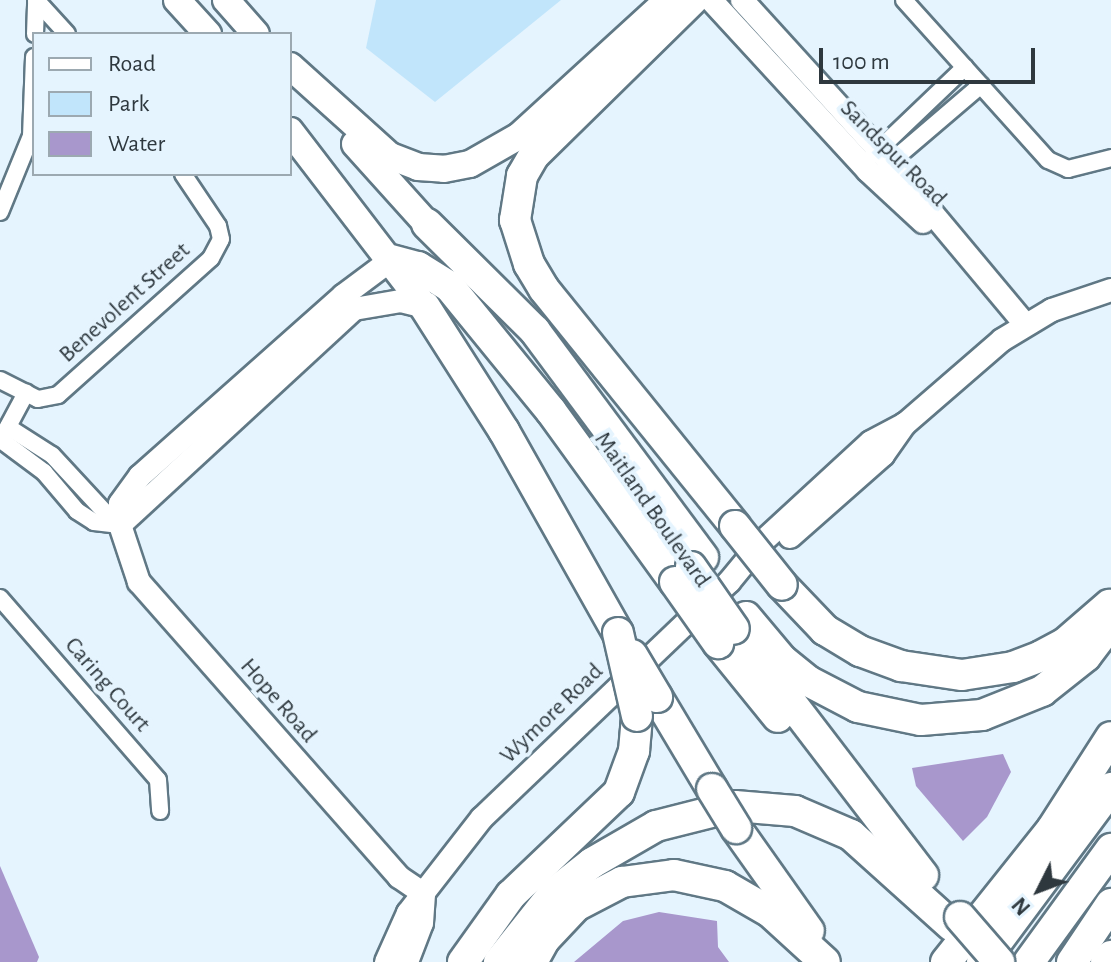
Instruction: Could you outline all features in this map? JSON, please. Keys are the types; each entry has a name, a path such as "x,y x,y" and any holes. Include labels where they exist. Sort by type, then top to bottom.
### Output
{"highway":[{"path":"692,0 534,155 522,176 515,220 529,264 544,289 782,585 825,630 860,651 901,666 962,675 1013,667 1064,644 1111,604"},
{"name":"Maitland Boulevard","path":"427,224 561,383 733,630 955,921 999,962"},
{"path":"391,260 418,267 449,286 551,411 690,568"},
{"path":"425,307 504,431 618,633 647,706 712,789 736,828 832,962"},
{"path":"733,630 782,660 808,681 858,707 921,720 982,715 1042,691 1086,656 1111,623"},
{"path":"463,962 511,895 619,792 647,706"},
{"path":"946,962 1052,829 1111,737"},
{"path":"982,962 1111,788"},
{"path":"499,962 554,893 592,863 656,826 735,806 795,811 851,835 955,921 989,962"},
{"path":"1029,962 1111,849"},
{"path":"532,962 545,939 576,906 622,882 674,875 725,886 770,912 825,962"},
{"path":"1072,962 1111,904"},
{"path":"1106,962 1111,956"}],"main road":[{"path":"177,0 206,32"},
{"path":"226,0 255,32"},
{"path":"292,71 390,156 418,167 444,169 470,164 519,136 668,0"},
{"name":"Sandspur Road","path":"711,0 868,171 977,271"},
{"name":"Sandspur Road","path":"742,0 892,165 977,271 1024,323"},
{"name":"Maitland Boulevard","path":"292,71 427,224"},
{"path":"292,134 425,307"},
{"path":"118,524 120,504 140,476 344,295 391,260"},
{"name":"Wymore Road","path":"386,962 408,913 482,818 729,582 774,551 883,455 905,424 1024,323 1111,290"},
{"path":"118,524 354,309 401,301 425,307"},
{"name":"Hope Road","path":"118,524 139,582 399,877 424,894"},
{"name":"Wymore Road","path":"407,962 422,923 424,894"}],"street":[{"path":"35,32 36,0"},
{"path":"36,0 65,32"},
{"path":"904,0 1048,160 1068,169 1111,158"},
{"path":"868,171 876,148 965,67"},
{"path":"868,171 892,165 981,85"},
{"path":"0,212 31,136 32,110"},
{"path":"911,116 927,133"},
{"name":"Benevolent Street","path":"26,393 48,399 58,395 219,248 218,226 184,176"},
{"path":"0,380 26,393 3,436 52,455 118,524"},
{"name":"Caring Court","path":"0,598 158,780 160,811"}],"green space":[{"path":"376,0 561,0 435,102 366,48"}],"water":[{"path":"1003,754 1011,772 987,817 963,841 916,786 912,768"},
{"path":"0,866 39,957 37,962 0,962"},
{"path":"659,912 717,921 718,947 729,962 574,962 623,921"}]}
